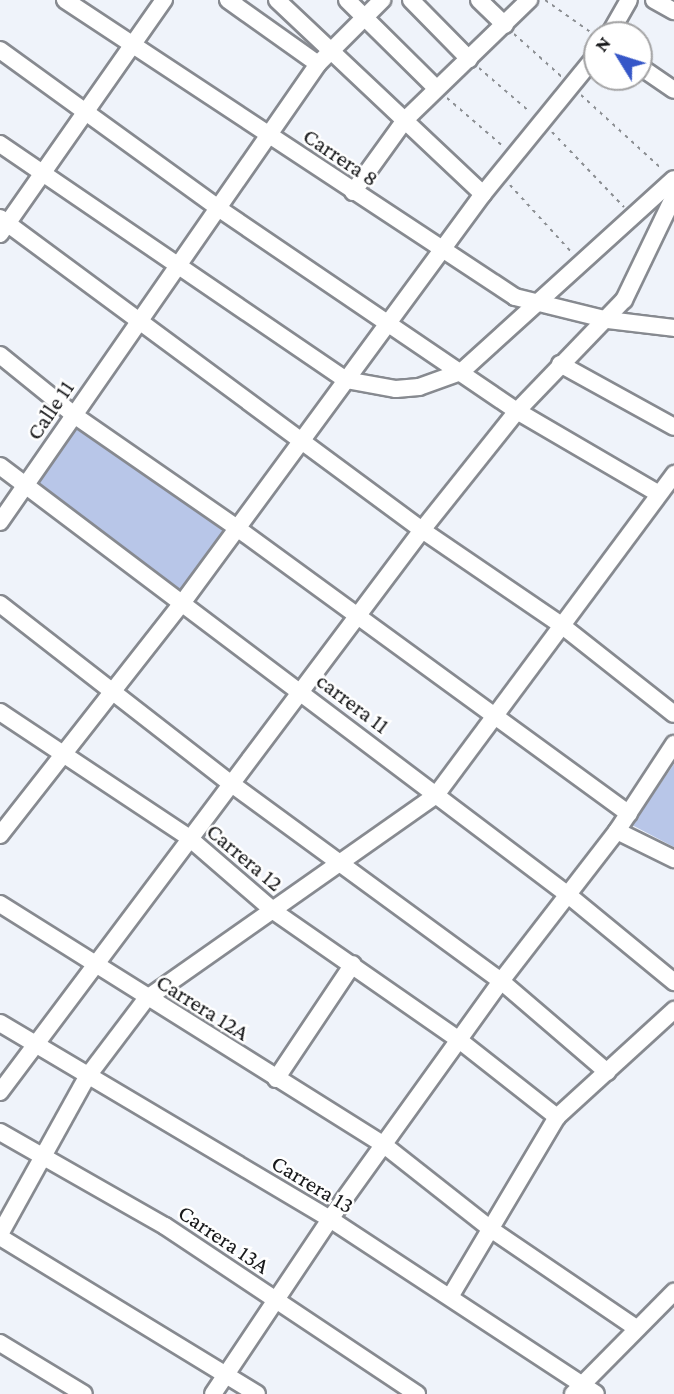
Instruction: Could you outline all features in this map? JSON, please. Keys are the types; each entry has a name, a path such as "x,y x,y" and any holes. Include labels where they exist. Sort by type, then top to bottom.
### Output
{"street":[{"name":"Carrera 8","path":"65,0 440,250 534,303 607,320 674,328"},
{"path":"164,0 44,175 2,225 303,440 422,530 560,624 674,714"},
{"path":"229,0 318,64"},
{"path":"277,0 483,194"},
{"path":"347,0 436,88"},
{"name":"Calle 11","path":"0,522 318,64 331,48 382,0"},
{"path":"411,0 469,59"},
{"path":"479,0 505,25"},
{"path":"353,192 405,120 529,0"},
{"path":"617,21 629,0"},
{"path":"654,0 674,11"},
{"path":"0,50 87,110 218,208 387,320 517,411 659,494"},
{"path":"0,835 183,602 440,250 583,72"},
{"path":"653,76 674,90"},
{"path":"0,144 346,380 396,389 419,387 461,372 580,261 674,179"},
{"path":"0,1091 229,782 359,617 422,530 517,411 560,364 607,320 635,281 674,196"},
{"path":"0,355 74,415 237,528 629,814"},
{"path":"560,364 674,426"},
{"name":"carrera 11","path":"0,466 436,794 566,894 674,982"},
{"path":"257,1394 0,1236 40,1158 87,1077 146,999 345,863 436,794 496,717 560,624 674,474"},
{"path":"0,604 229,782 345,863 501,981 607,1072"},
{"name":"Carrera 12","path":"0,712 188,837 275,912 459,1040 557,1117"},
{"path":"213,1394 330,1219 501,981 617,831 674,744"},
{"path":"617,831 674,859"},
{"name":"Carrera 12A","path":"0,904 146,999 384,1145 492,1230 636,1328"},
{"path":"276,1079 352,964"},
{"path":"450,1297 557,1117 674,1010"},
{"name":"Carrera 13","path":"0,1023 330,1219 450,1297 584,1390"},
{"name":"Carrera 13A","path":"0,1132 40,1158 166,1226 417,1394"},
{"path":"584,1390 636,1328 674,1292"},
{"path":"0,1343 84,1394"}],"path":[{"path":"545,0 583,27"},
{"path":"505,25 674,179"},
{"path":"469,59 543,123 632,215"},
{"path":"436,88 516,156"},
{"path":"500,175 580,261"}],"shaded area":[{"path":"75,419 232,529 181,598 31,486"},
{"path":"674,764 674,847 632,825"}]}
